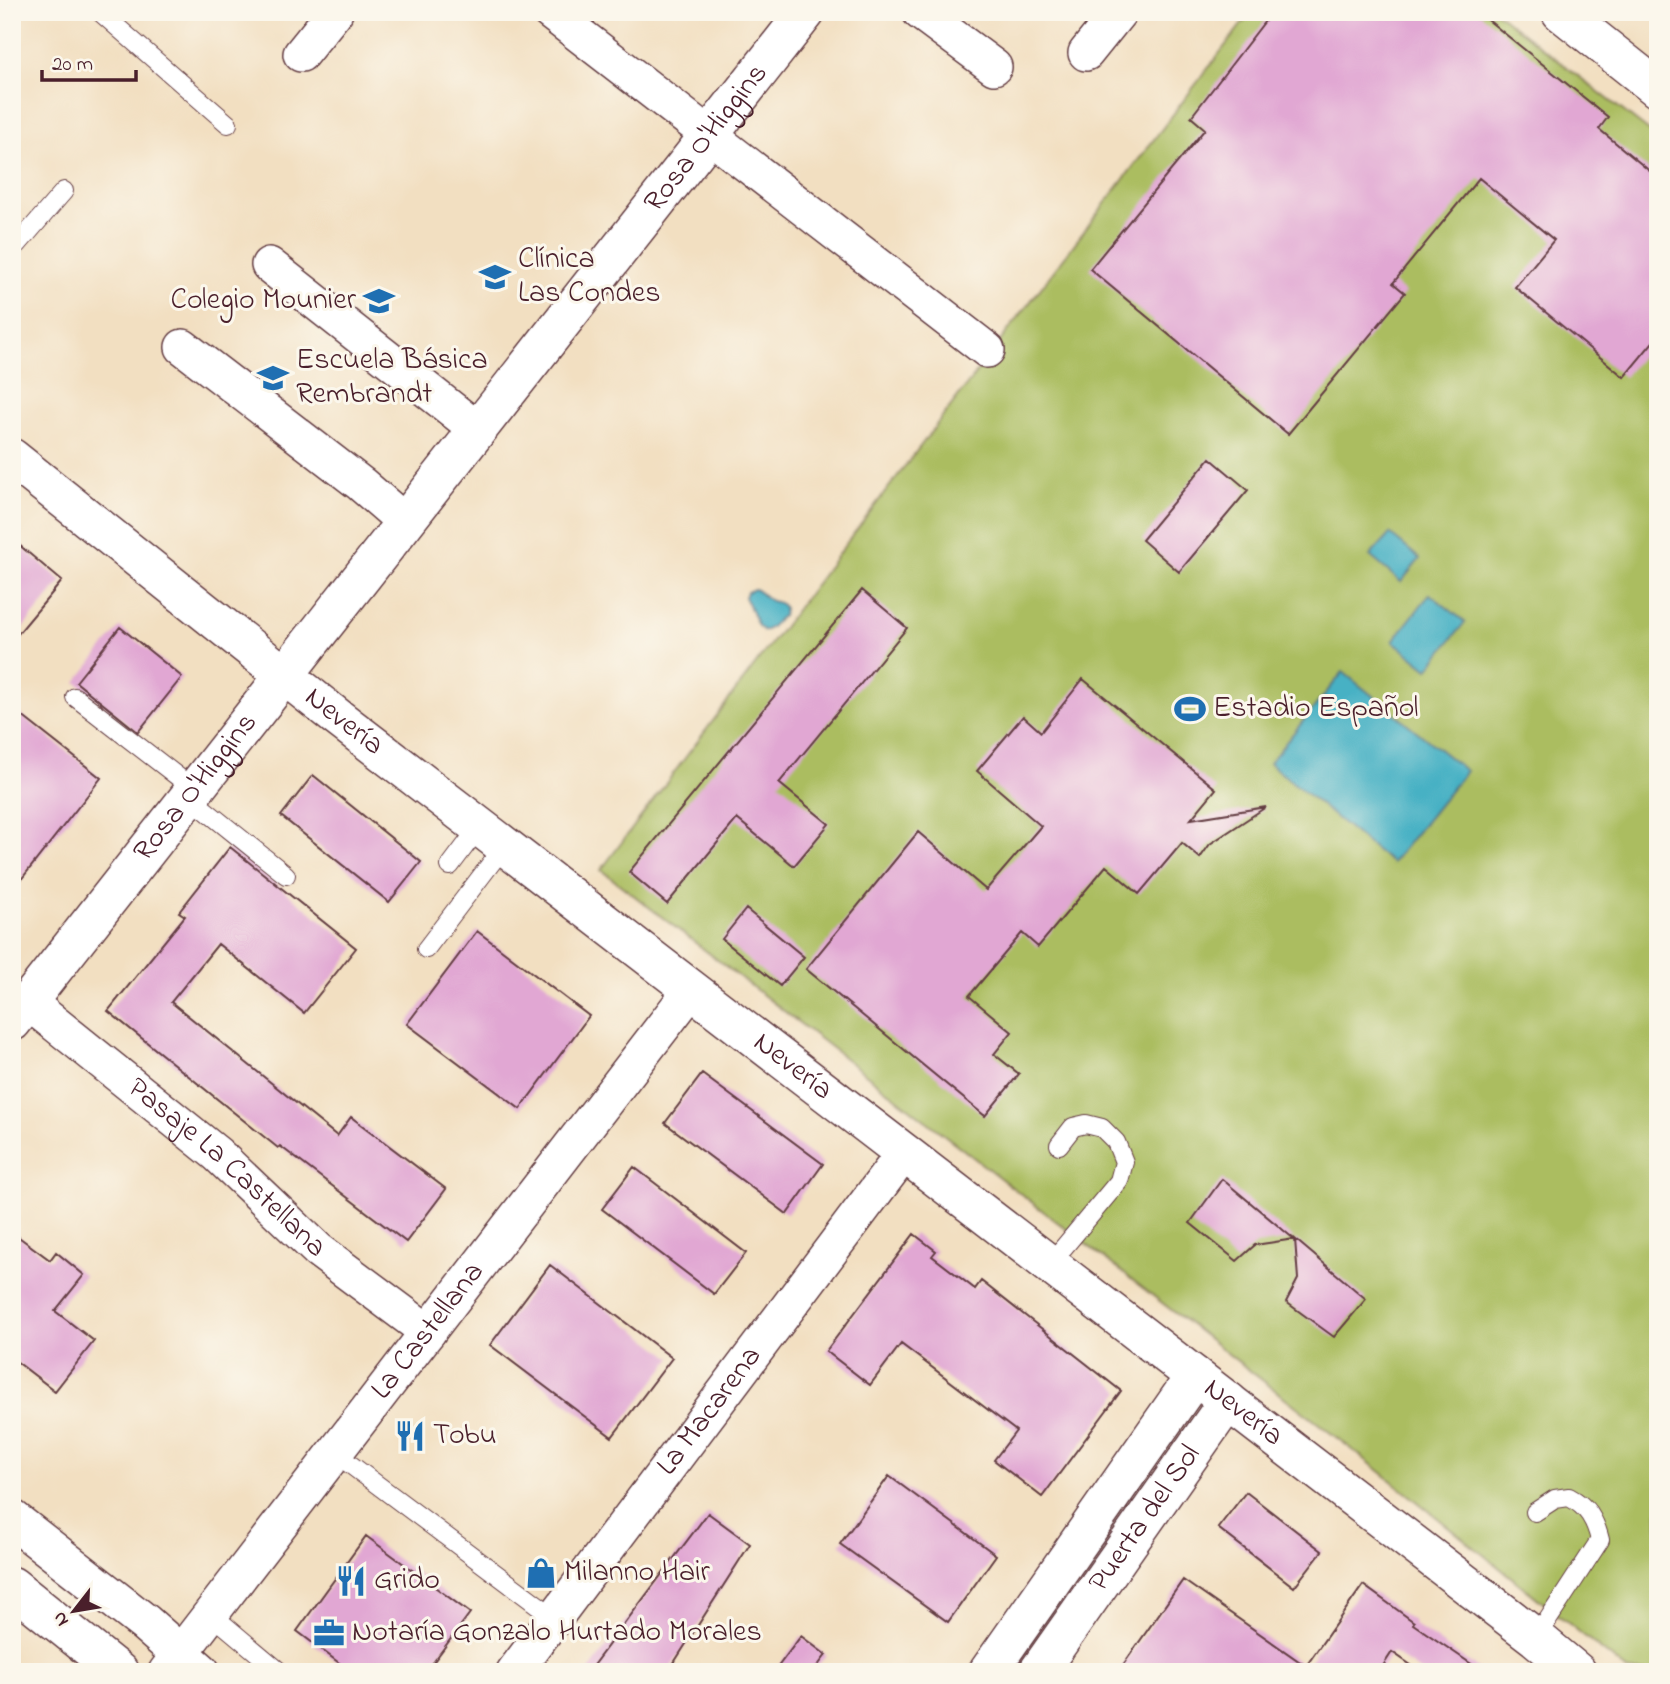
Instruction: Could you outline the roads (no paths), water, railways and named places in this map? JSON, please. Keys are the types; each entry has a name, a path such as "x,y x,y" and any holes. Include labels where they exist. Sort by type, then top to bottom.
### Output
{"street":[{"path":"301,54 335,12"},
{"path":"550,12 987,350"},
{"name":"Rosa O'Higgins","path":"20,1012 806,12"},
{"path":"920,12 995,67"},
{"path":"1087,53 1119,12"},
{"path":"1561,12 1658,89"},
{"path":"269,265 478,430"},
{"path":"183,347 361,484 405,522"},
{"name":"Nevería","path":"12,458 285,676 1228,1401 1557,1660"},
{"name":"La Castellana","path":"182,1666 211,1614 692,989"},
{"name":"Pasaje La Castellana","path":"20,1012 217,1154 318,1250 428,1332"},
{"name":"La Macarena","path":"514,1672 905,1152"},
{"name":"Puerta del Sol","path":"988,1672 1195,1376"},
{"name":"Puerta del Sol","path":"1038,1672 1228,1401"},
{"path":"12,1519 182,1666"},
{"path":"12,1586 119,1672"},
{"path":"1031,1611 1063,1636"}],"lane":[{"path":"100,12 228,124"},
{"path":"12,251 64,191"},
{"path":"75,697 286,875"},
{"path":"450,866 493,835"},
{"path":"426,949 493,835"},
{"path":"1049,1265 1119,1181 1124,1162 1116,1142 1102,1128 1086,1124 1073,1128 1059,1145"},
{"path":"335,1453 555,1618"},
{"path":"1535,1512 1555,1499 1569,1497 1583,1505 1595,1522 1601,1540 1557,1660"},
{"path":"211,1614 280,1672"}],"water":[{"path":"1390,534 1420,559 1401,582 1370,556"},
{"path":"754,589 784,607 783,616 764,631 758,626 745,597 747,592"},
{"path":"1430,594 1465,622 1428,669 1393,641"},
{"name":"Estadio Español","path":"1343,672 1466,771 1392,863 1269,763"}],"place":[{"name":"Clínica Las Condes","path":"495,277"},
{"name":"Colegio Mounier","path":"379,301"},
{"name":"Escuela Básica Rembrandt","path":"273,378"},
{"name":"Estadio Español","path":"1190,709"},
{"name":"Tobu","path":"410,1436"},
{"name":"Milanno Hair","path":"541,1573"},
{"name":"Grido","path":"351,1581"},
{"name":"Notaría Gonzalo Hurtado Morales","path":"329,1633"}]}
